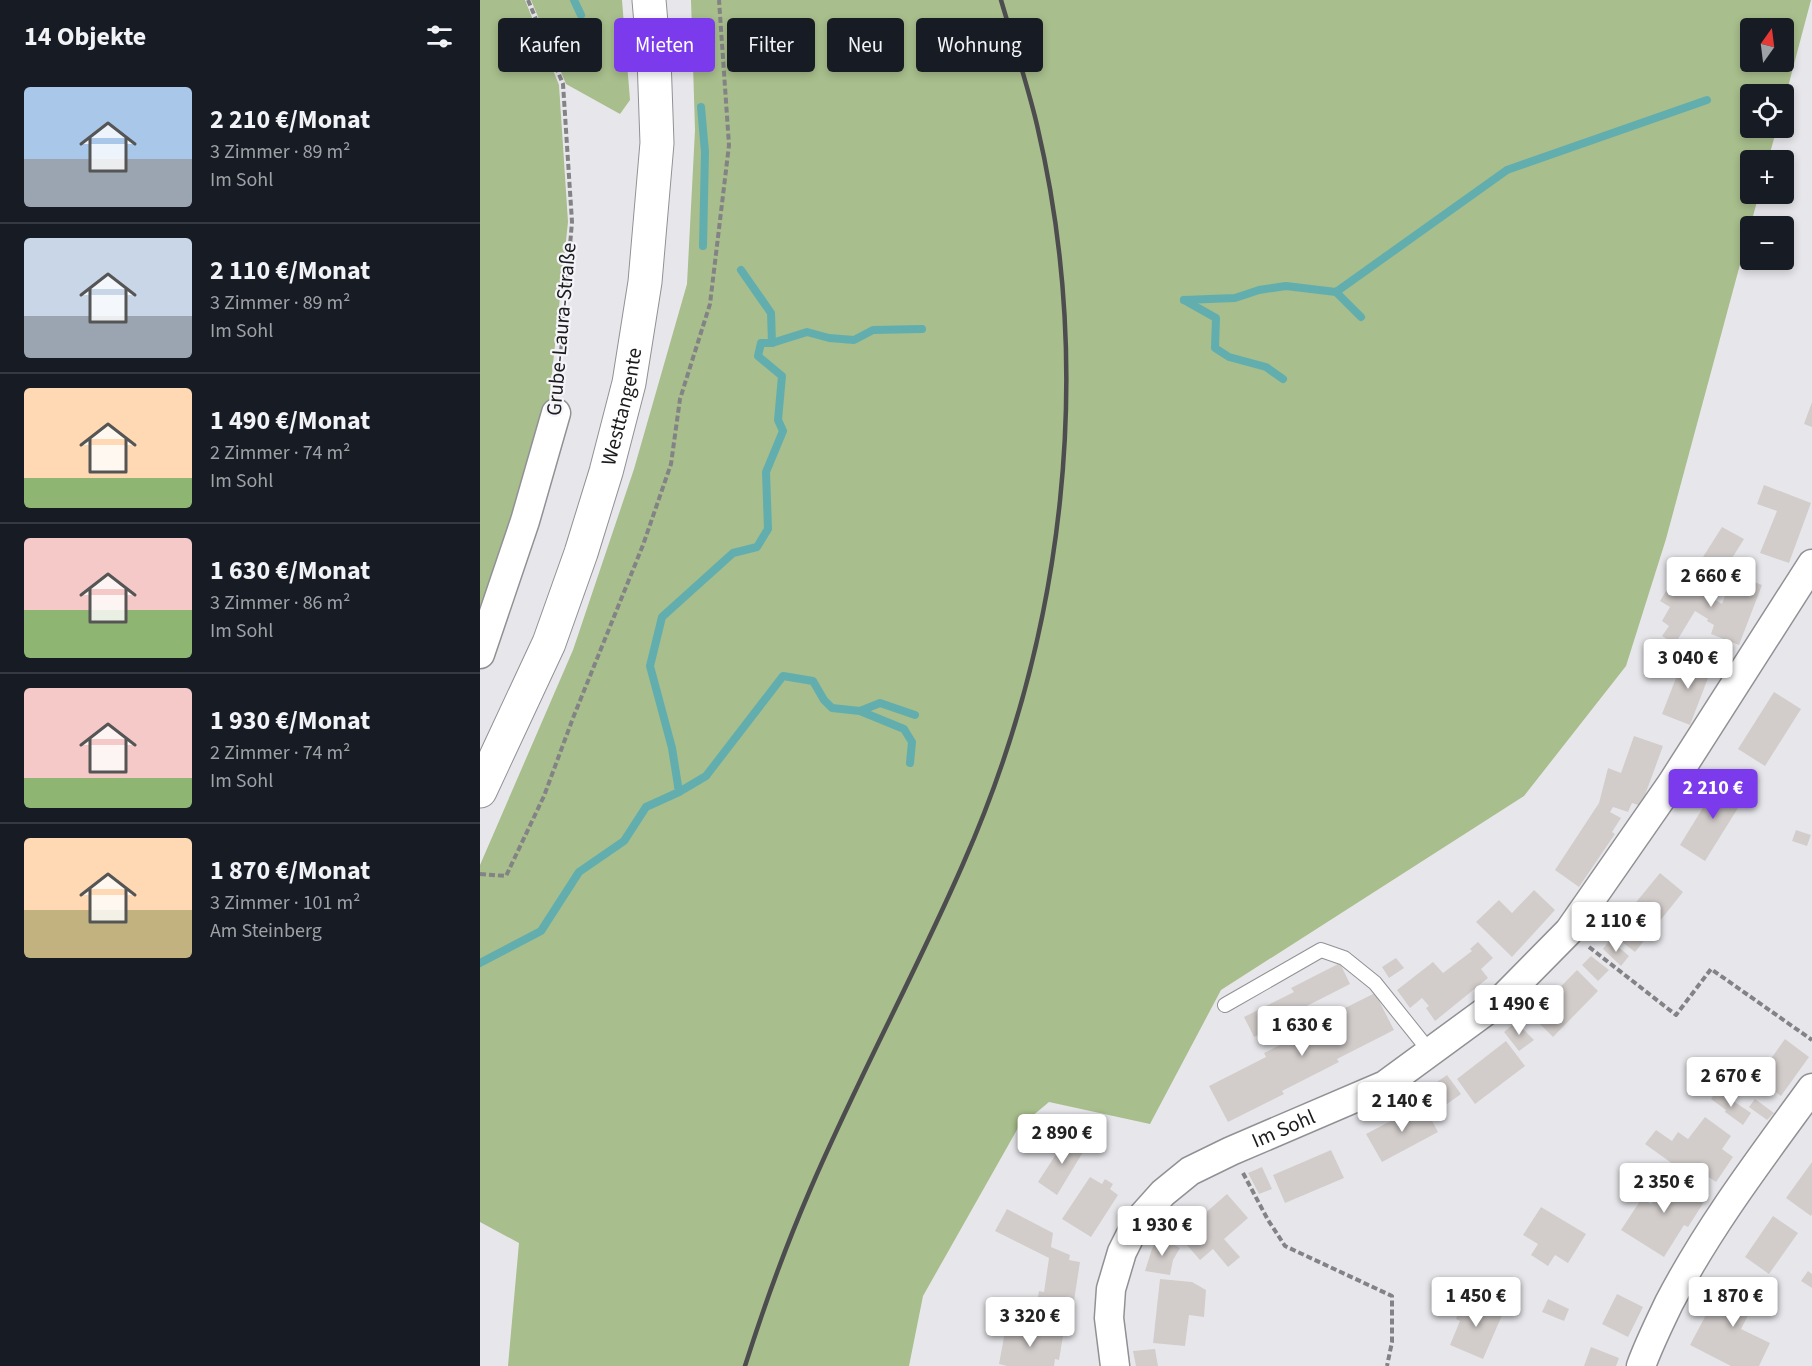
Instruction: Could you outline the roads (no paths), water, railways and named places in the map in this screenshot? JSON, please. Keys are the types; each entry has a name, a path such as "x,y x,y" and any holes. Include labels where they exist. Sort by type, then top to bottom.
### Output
{"main road":[{"name":"Westtangente","path":"480,791 549,643 603,482 628,383 645,282 657,143 649,0"}],"street":[{"name":"Grube-Laura-Straße","path":"480,654 525,521 556,412"},
{"name":"Im Sohl","path":"1115,1366 1109,1318 1111,1289 1122,1252 1137,1222 1163,1193 1190,1171 1385,1085 1501,1000 1569,931 1672,783 1812,564"},
{"path":"1641,1366 1648,1344 1714,1224 1812,1088"}],"lane":[{"path":"1225,1005 1321,950 1344,958 1376,983 1423,1043 1427,1055"}],"waterway":[{"path":"574,0 581,15"},
{"path":"1184,300 1235,298 1259,290 1286,286 1336,292 1507,170 1707,100"},
{"path":"701,107 705,152 703,246"},
{"path":"480,963 541,931 579,872 624,841 646,807 679,792 672,748 650,666 662,617 733,553 757,547 768,529 766,472 783,431 778,420 782,376 758,356 761,343 772,343 771,313 741,270"},
{"path":"1336,292 1361,317"},
{"path":"1184,300 1216,318 1215,348 1229,357 1266,367 1283,379"},
{"path":"772,343 807,332 829,338 854,340 873,330 922,329"},
{"path":"679,792 706,776 783,676 813,681 824,700 832,708 860,711 880,703 915,715"},
{"path":"860,711 904,729 912,742 910,763"}],"railway":[{"path":"745,1366 775,1277 810,1190 945,905 998,776 1026,686 1047,594 1060,500 1066,406 1064,312 1055,218 1037,125 1001,0"}]}
